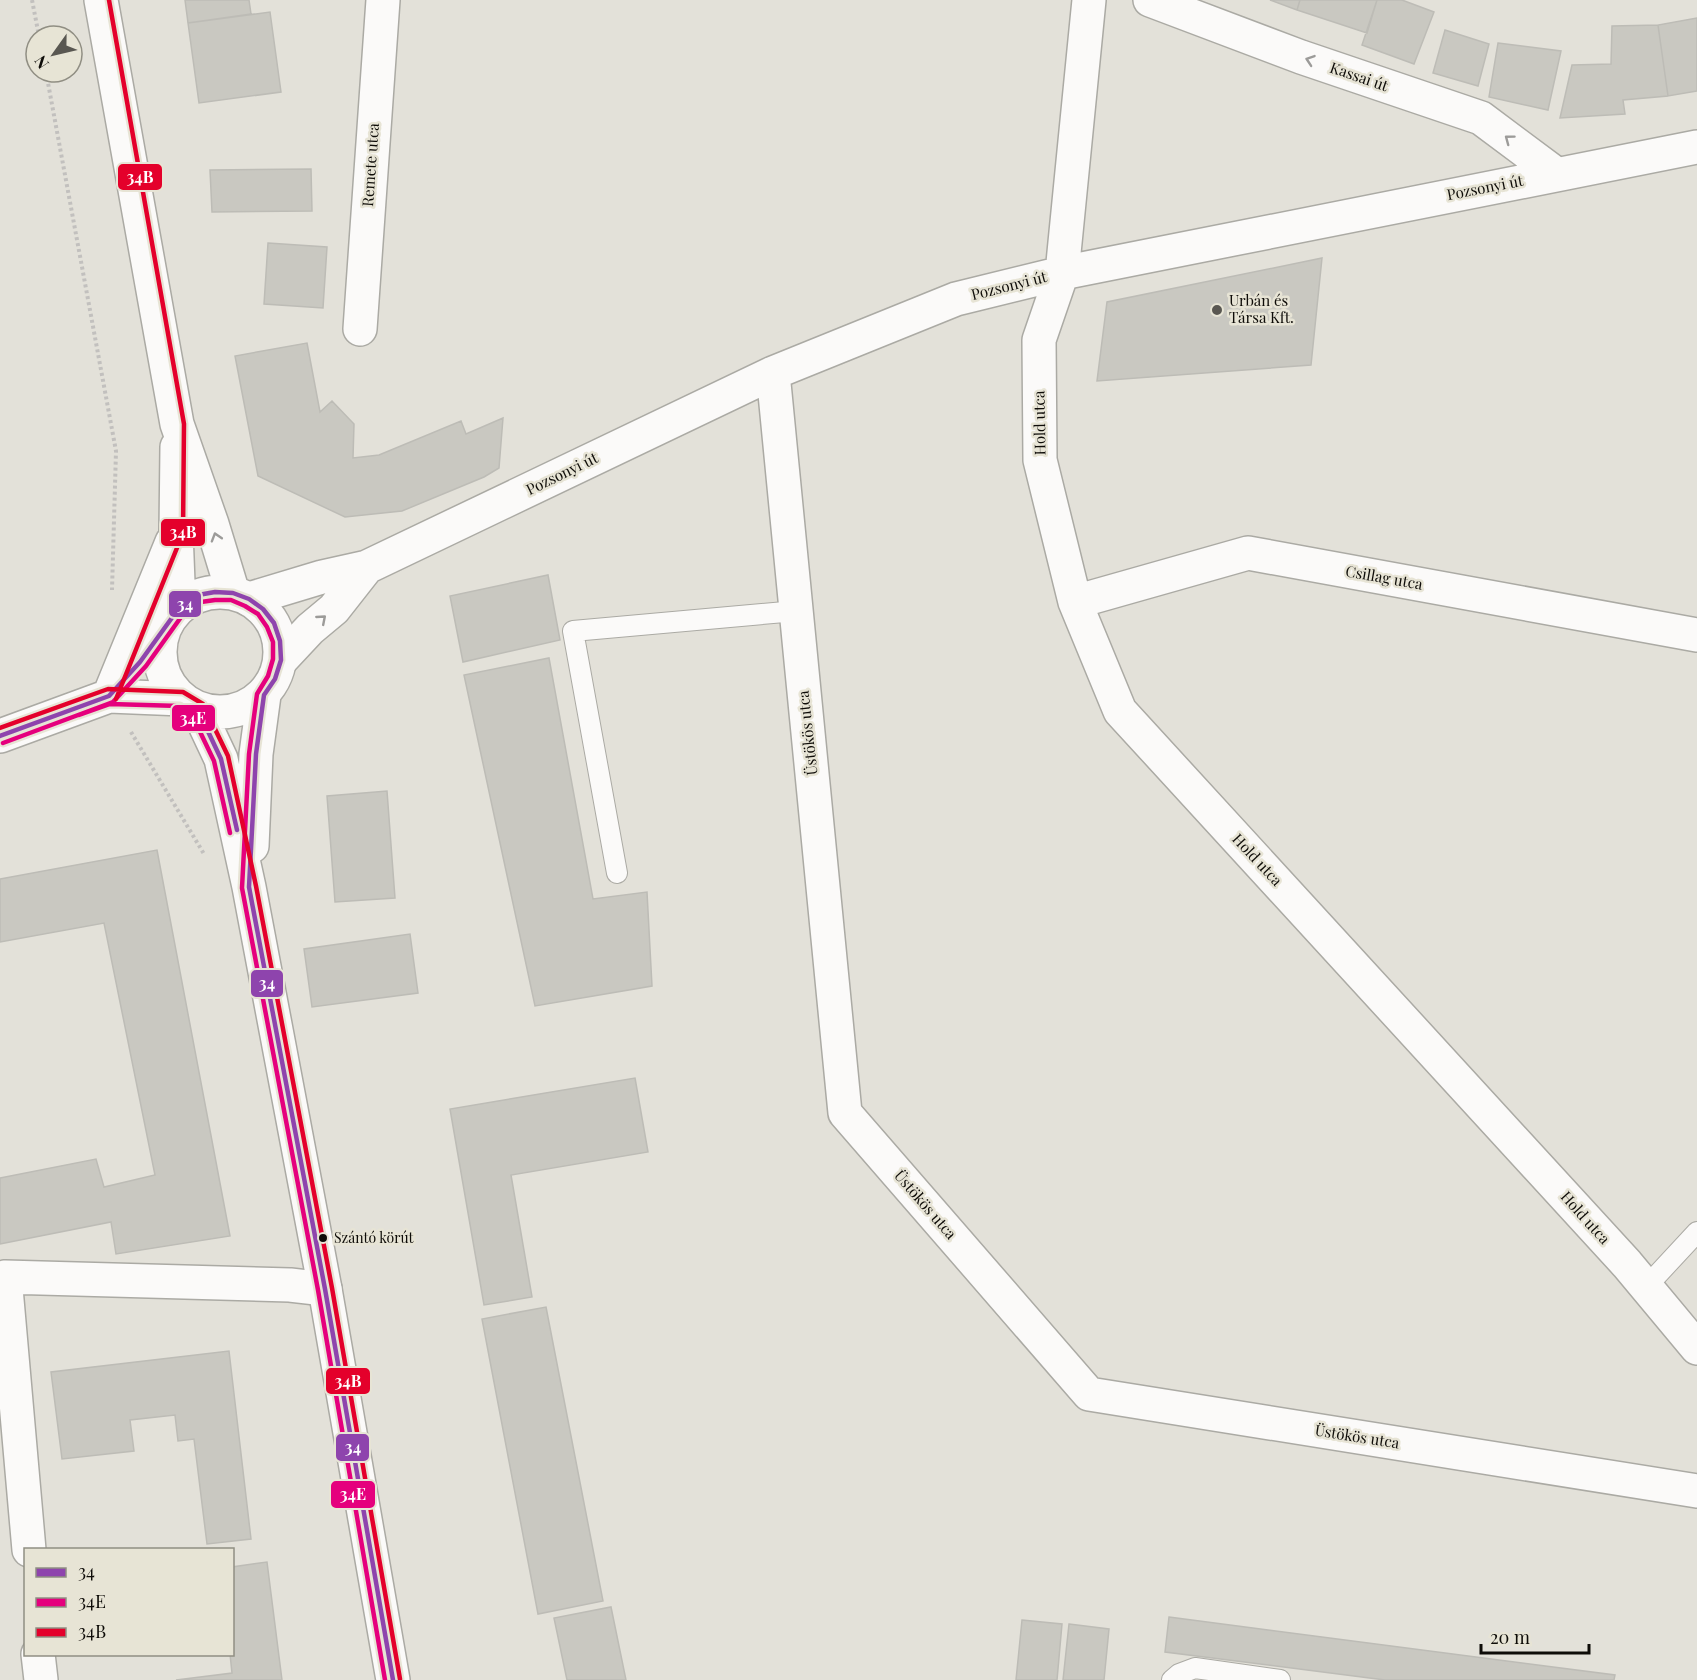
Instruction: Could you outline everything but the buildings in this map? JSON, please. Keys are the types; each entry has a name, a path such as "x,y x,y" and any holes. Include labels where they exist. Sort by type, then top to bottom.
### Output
{"street":[{"path":"101,0 177,424 212,524 241,596"},
{"name":"Remete utca","path":"360,329 382,0"},
{"name":"Hold utca","path":"1089,0 1062,273 1040,340 1040,460 1075,602 1120,711 1646,1287 1697,1348"},
{"name":"Kassai út","path":"1150,0 1301,57 1481,118 1556,174"},
{"name":"Pozsonyi út","path":"241,596 367,567 773,373 956,299 1062,273 1697,147"},
{"name":"Üstökös utca","path":"773,373 845,1113 1089,1394 1697,1491"},
{"path":"177,424 172,617 160,648 162,671 170,686 189,704 221,759 249,887 325,1289 393,1680"},
{"path":"109,696 176,532"},
{"name":"Csillag utca","path":"1075,602 1248,553 1697,635"},
{"name":"Pozsonyi út","path":"280,660 310,629 334,609 367,567"},
{"path":"0,736 109,696 189,704 214,713 231,712 250,706 264,694 275,679 280,660 280,641 274,623 263,609 241,596 215,592 198,596 172,617 140,662 109,696"},
{"path":"249,887 256,754 264,694"},
{"path":"29,1548 3,1277 291,1285 325,1289"},
{"path":"38,1656 41,1680"}],"lane":[{"path":"617,873 573,631 796,611"},
{"path":"1646,1287 1697,1232"},
{"path":"1172,1680 1179,1674 1195,1668 1280,1680"}],"path":[{"path":"32,0 37,24"},
{"path":"48,84 116,452 112,591"},
{"path":"109,696 207,860"}],"transit line":[{"name":"34B","path":"109,0 184,424 183,533 116,699"},
{"name":"34","path":"0,736 109,696 140,662 179,608 198,595 215,592 233,593 249,599 263,609 274,623 280,641 281,660 275,679 264,695 256,754 249,887 325,1289 393,1680"},
{"name":"34E","path":"3,743 113,702 146,666 184,613 201,602 231,600 258,614 267,627 273,642 273,659 268,676 257,694 249,754 242,888 318,1290 385,1680"},
{"name":"34B","path":"0,728 108,689 183,692 203,704 228,756 256,886 332,1288 400,1679"},
{"name":"34E","path":"79,715 110,704 180,706 191,713 214,761 230,833"},
{"name":"34","path":"197,708 221,759 237,830"}],"place":[{"name":"Urbán és Társa Kft.","path":"1217,310"},
{"name":"Szántó körút","path":"323,1238"}]}
